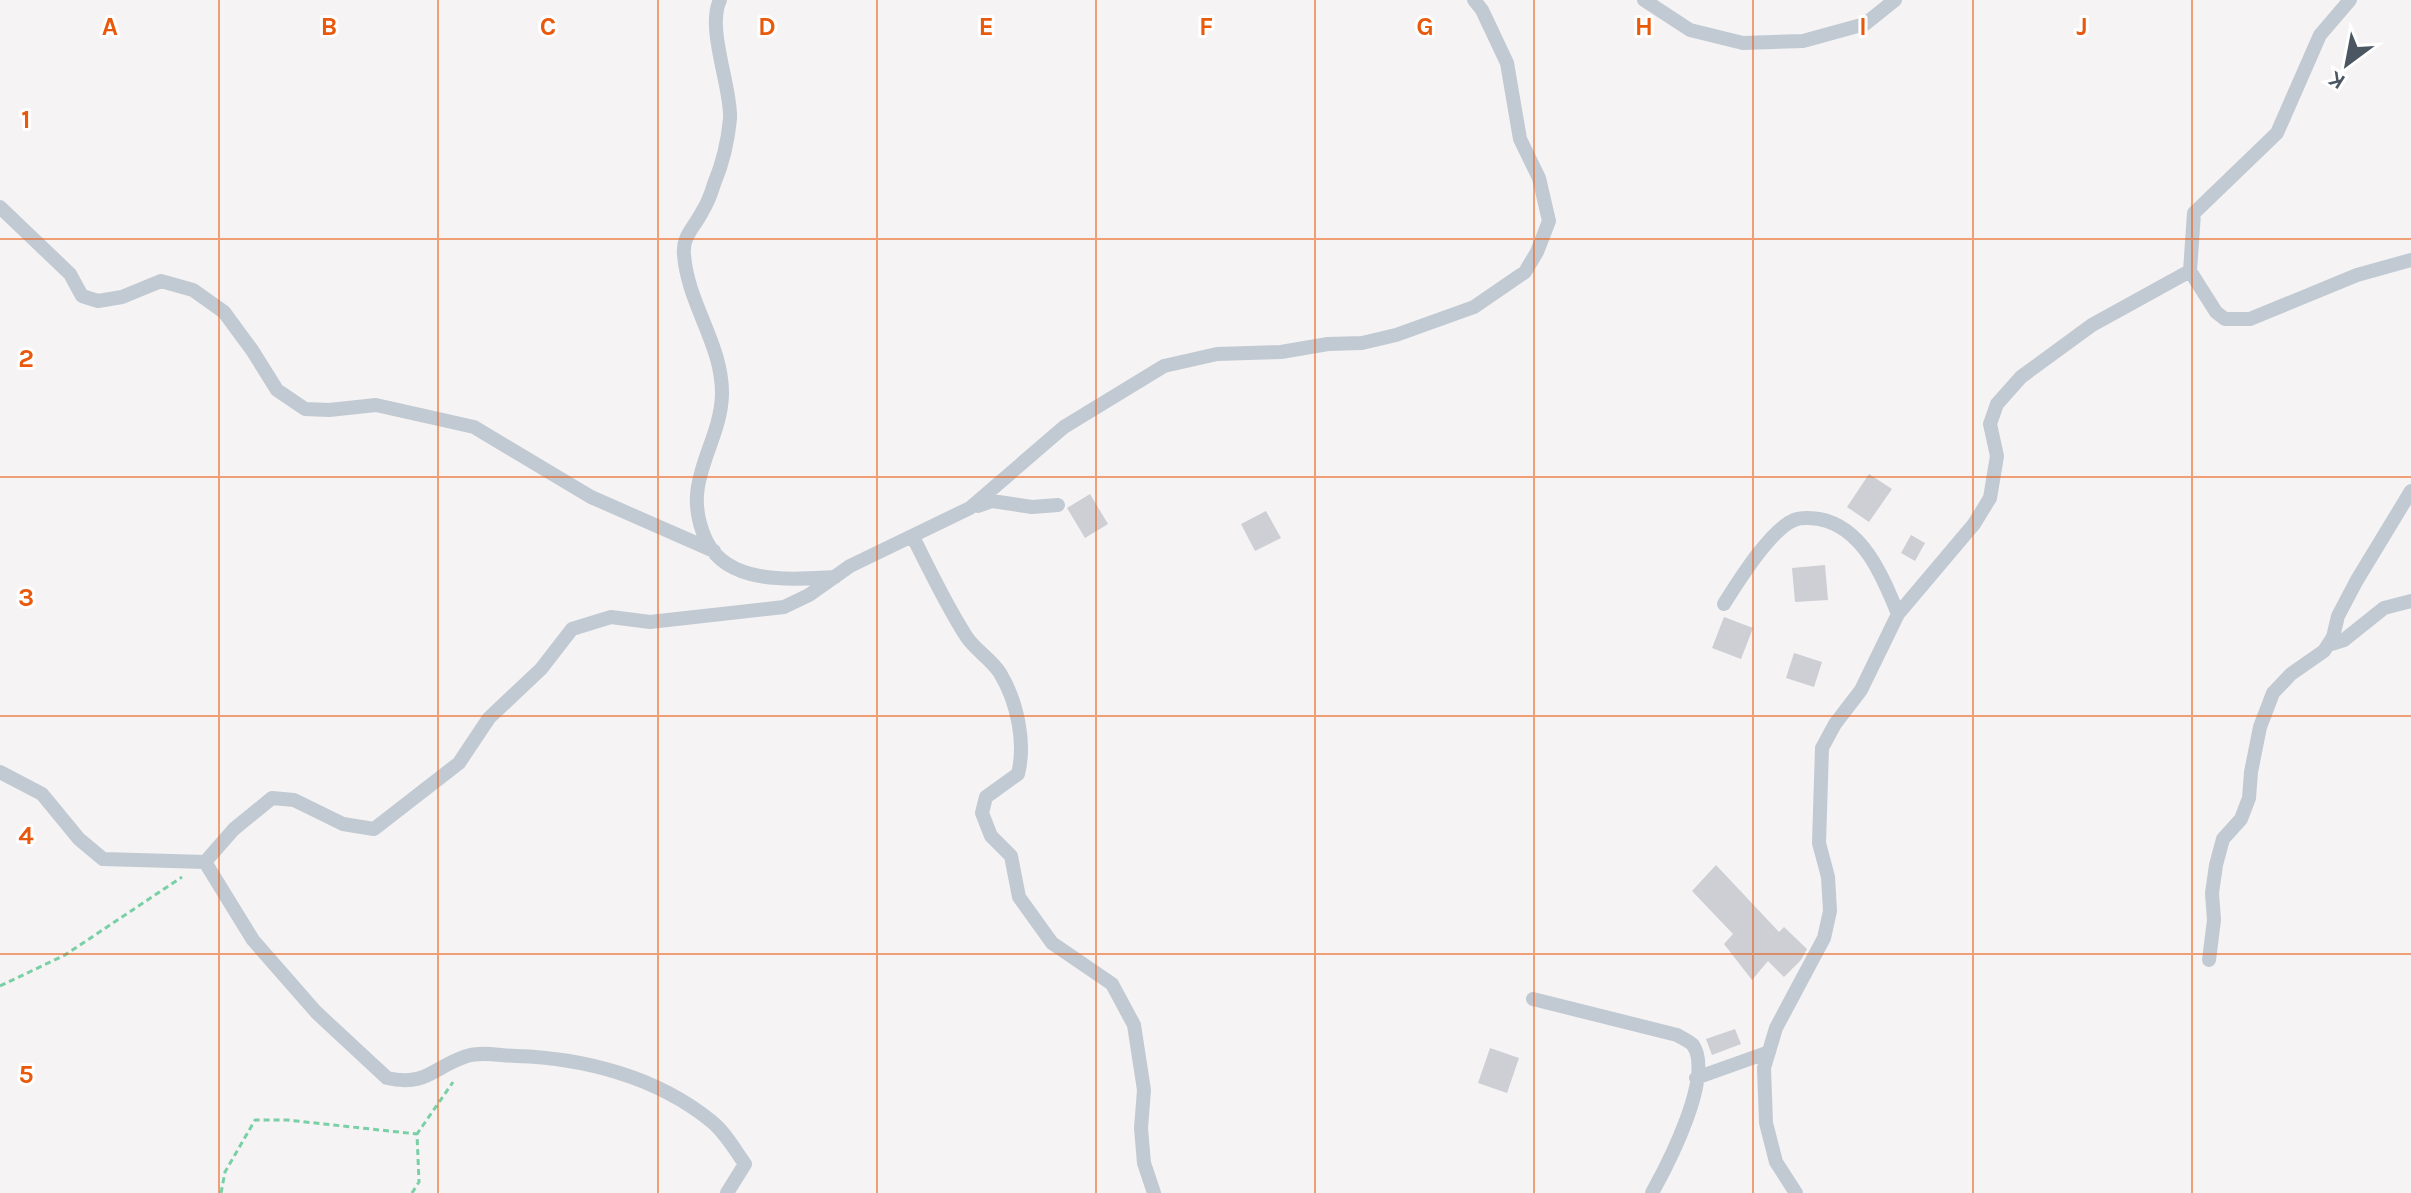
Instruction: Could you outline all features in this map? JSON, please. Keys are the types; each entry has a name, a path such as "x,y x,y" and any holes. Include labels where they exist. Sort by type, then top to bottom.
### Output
{"street":[{"path":"720,0 715,9 719,57 730,117 716,181 702,214 685,237 684,252 686,273 719,357 722,378 717,421 700,473 697,501 700,522 714,551 740,570 763,577 835,577"},
{"path":"970,508 1064,427 1164,366 1217,354 1281,352 1328,344 1362,343 1396,335 1474,307 1525,272 1549,221 1539,178 1520,139 1507,63 1482,10 1474,0"},
{"path":"1644,0 1690,30 1743,43 1803,41 1865,24 1895,0"},
{"path":"2350,0 2320,35 2277,133 2194,213 2190,271 2216,312 2225,319 2250,319 2357,275 2408,262"},
{"path":"0,207 70,274 82,296 98,301 122,297 161,281 193,290 224,312 277,390 305,409 376,405 474,427 591,497 714,551"},
{"path":"1796,1193 1776,1162 1766,1123 1764,1082 1776,1028 1824,938 1830,911 1828,877 1819,843 1822,748 1835,724 1861,690 1898,614 1974,524 1990,498 1997,456 1990,424 1997,404 2021,377 2092,325 2190,271"},
{"path":"2209,960 2216,865 2223,839 2241,819 2249,798 2260,727 2273,693 2291,674 2324,651 2357,580 2411,491"},
{"path":"205,862 234,829 272,798 294,800 343,824 374,829 459,763 489,718 541,669 572,629 611,617 650,622 784,607 809,595 850,566 970,508 992,501 1032,507 1058,505"},
{"path":"1724,604 1764,546 1794,520 1809,518 1832,522 1857,540 1883,577 1898,614"},
{"path":"913,537 968,639 1000,673 1017,716 1022,760 1018,774 986,797 982,813 991,836 1011,856 1019,897 1052,943 1112,984 1134,1025 1144,1090 1141,1128 1144,1163 1154,1193"},
{"path":"2328,645 2344,640 2384,608 2411,601"},
{"path":"0,772 42,794 79,839 103,859 205,862"},
{"path":"205,862 253,940 316,1012 387,1078 402,1081 423,1079 469,1055 548,1057 603,1066 675,1097 713,1122 745,1164 727,1193"},
{"path":"1533,999 1677,1035 1692,1044 1698,1058 1696,1091 1674,1152 1652,1193"},
{"path":"1696,1078 1769,1052"}],"path":[{"path":"0,986 65,955 205,862"},
{"path":"412,1193 419,1182 417,1134 453,1082"},
{"path":"221,1193 225,1172 255,1120 287,1120 417,1134"}],"building":[{"path":"1869,474 1892,489 1869,522 1847,507"},
{"path":"1090,494 1108,524 1085,538 1067,508"},
{"path":"1266,511 1281,538 1255,551 1241,524"},
{"path":"1911,535 1925,543 1915,561 1901,553"},
{"path":"1825,565 1828,600 1795,602 1792,568"},
{"path":"1724,617 1753,628 1741,659 1712,648"},
{"path":"1794,653 1822,662 1814,687 1786,678"},
{"path":"1716,865 1779,932 1784,927 1807,949 1784,977 1768,961 1752,980 1724,944 1733,934 1692,891"},
{"path":"1735,1029 1741,1044 1712,1055 1706,1039"},
{"path":"1490,1048 1519,1058 1507,1093 1478,1083"}]}
